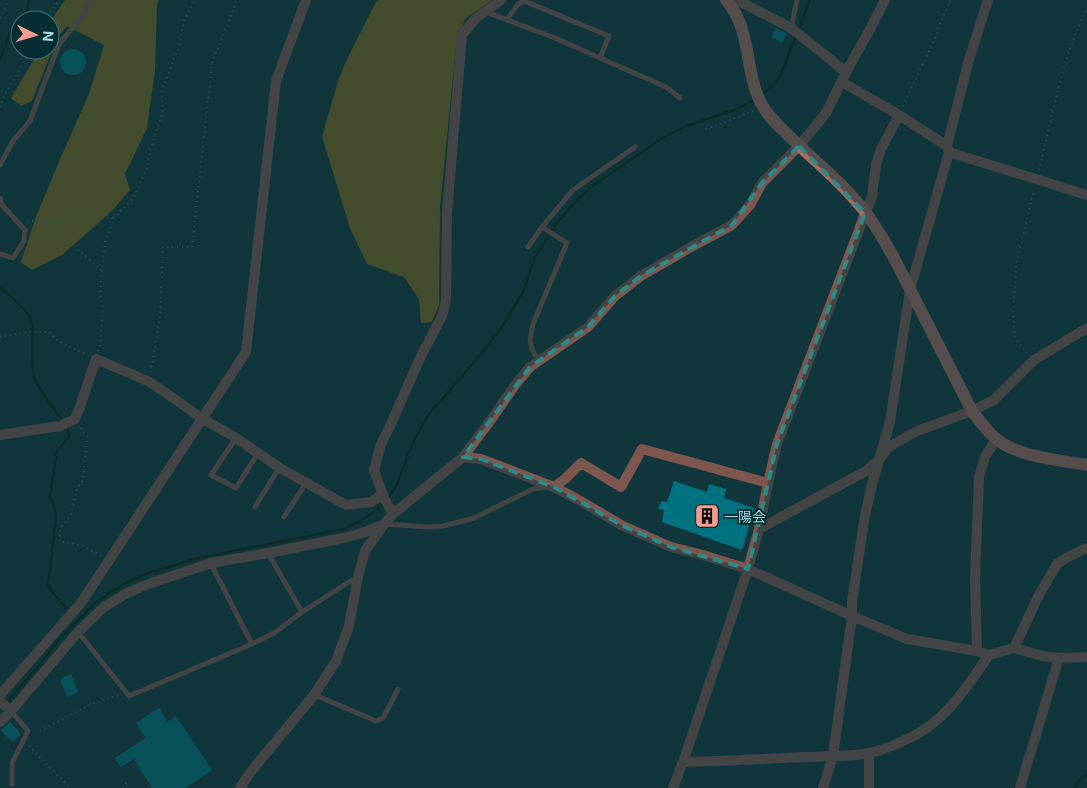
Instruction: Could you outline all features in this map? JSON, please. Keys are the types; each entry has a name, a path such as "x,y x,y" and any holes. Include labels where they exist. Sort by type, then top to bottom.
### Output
{"street":[{"path":"0,694 81,603 246,352 276,81 306,0"},
{"path":"240,788 249,774 314,695 336,661 349,626 365,551 384,524 387,503 374,470 381,444 421,356 442,316 446,301 447,213 462,35 476,18 501,0"},
{"path":"726,0 741,25 756,91 762,105 774,122 845,190 865,213 885,242 972,411 983,426 996,439 1018,451 1087,465"},
{"path":"737,0 796,32 844,77 948,149 1087,195"},
{"path":"0,435 60,426 75,419 96,359 150,382 203,419 236,438 280,468 346,505 371,502 387,503 463,458 530,367 588,327 615,296 642,276 732,225 750,205 762,183 799,146 826,113 885,0"},
{"path":"823,788 833,756 864,521 890,422 910,290 948,149 968,63 988,0"},
{"path":"673,788 748,569 759,529 777,444 872,196 876,166 881,149 898,115"},
{"path":"759,529 866,471 879,460 889,447 918,431 972,411 994,400 1034,360 1087,328"},
{"path":"976,651 975,579 979,477 985,457 996,439"},
{"path":"554,487 565,480 581,463 621,487 642,449 768,483"},
{"path":"463,458 481,459 554,487 623,526 671,547 748,569 907,639 989,655 1014,648 1042,656 1060,658 1087,657"},
{"path":"0,722 6,706 78,632 104,607 127,593 211,563 348,537 384,524"},
{"path":"1014,648 1039,595 1057,564 1087,548"},
{"path":"683,762 870,753 911,737 926,729 940,718 963,693 989,655"},
{"path":"1020,788 1060,658"},
{"path":"869,788 870,753"}],"lane":[{"path":"0,165 13,140 30,121 59,44 83,16 90,0"},
{"path":"796,32 797,0"},
{"path":"507,20 518,4 524,1 609,36 600,58"},
{"path":"485,12 555,38 666,87 680,98"},
{"path":"528,247 573,190 635,147"},
{"path":"0,198 2,206 25,230 24,241 13,258 0,254"},
{"path":"538,361 530,340 533,324 567,243 544,228"},
{"path":"236,438 211,475 236,488 258,453"},
{"path":"255,507 280,468"},
{"path":"284,517 306,482"},
{"path":"384,524 428,527 443,526 474,518 533,489 554,487"},
{"path":"268,553 302,612"},
{"path":"211,563 252,644"},
{"path":"78,632 128,696 274,633 302,612 358,577"},
{"path":"314,695 376,722 383,718 398,689"},
{"path":"6,706 28,731 12,763 12,784"}],"path":[{"path":"0,18 9,0"},
{"path":"0,337 28,332 49,332 58,341 96,359 100,345 102,270 105,242 114,218 134,196 148,168 150,150 162,111 161,92 179,47 184,20 194,0"},
{"path":"150,382 160,315 163,247 192,247 212,63 238,0"},
{"path":"898,115 937,34 950,0"},
{"path":"1034,360 1015,338 1013,312 1017,260 1064,66 1087,8"},
{"path":"0,107 3,98 25,60"},
{"path":"706,129 762,105"},
{"path":"16,221 114,218"},
{"path":"38,220 71,243 102,270"},
{"path":"75,419 87,437 84,472 82,481 77,489 72,515 61,527 59,542 83,546 110,560"},
{"path":"40,731 94,704 126,693"},
{"path":"23,740 70,788"},
{"path":"122,788 128,781"}],"highlighted area":[{"path":"799,146 865,213 777,444 748,569 671,547 623,526 554,487 481,459 463,457 530,367 588,327 615,296 641,276 732,225 762,183"}],"shaded area":[{"path":"65,0 159,0 157,5 155,70 147,128 125,174 130,190 112,211 62,255 32,270 21,262 37,214 89,94 104,45 67,26 60,34 60,10 58,10"},
{"path":"377,0 492,0 465,19 456,46 440,207 439,305 432,322 421,323 419,299 404,277 367,264 350,228 322,137 345,63"},
{"path":"48,60 32,101 21,106 11,98 33,61"}],"building":[{"path":"776,28 787,34 782,43 771,37"},
{"path":"73,49 83,52 86,62 83,72 73,75 63,72 60,62 63,52"},
{"name":"一陽会","path":"674,481 707,492 709,484 726,489 724,498 754,508 742,550 662,522 664,510 658,509 661,501 667,502"},
{"path":"71,674 78,692 67,697 60,679"},
{"path":"159,708 168,722 176,716 212,770 185,788 152,788 134,759 121,767 115,758 146,738 136,723"},
{"path":"10,722 21,734 12,742 1,730"}],"waterway":[{"path":"27,10 29,0"},
{"path":"798,31 810,0"},
{"path":"0,60 10,33"},
{"path":"761,95 778,81 796,36"},
{"path":"387,500 397,484 414,440 429,414 502,327 523,292 535,257 553,228 578,199 594,185 664,137 684,127 737,109 755,99"},
{"path":"0,287 30,317 34,375 42,392 61,418"},
{"path":"66,608 48,585 56,517 50,496 57,451 69,437 68,430"},
{"path":"5,704 59,640 95,603 124,584 146,574 199,558 344,529 365,518 383,504"},
{"path":"1075,788 1080,779 1087,775"}],"place":[{"name":"一陽会","path":"707,516"}]}
